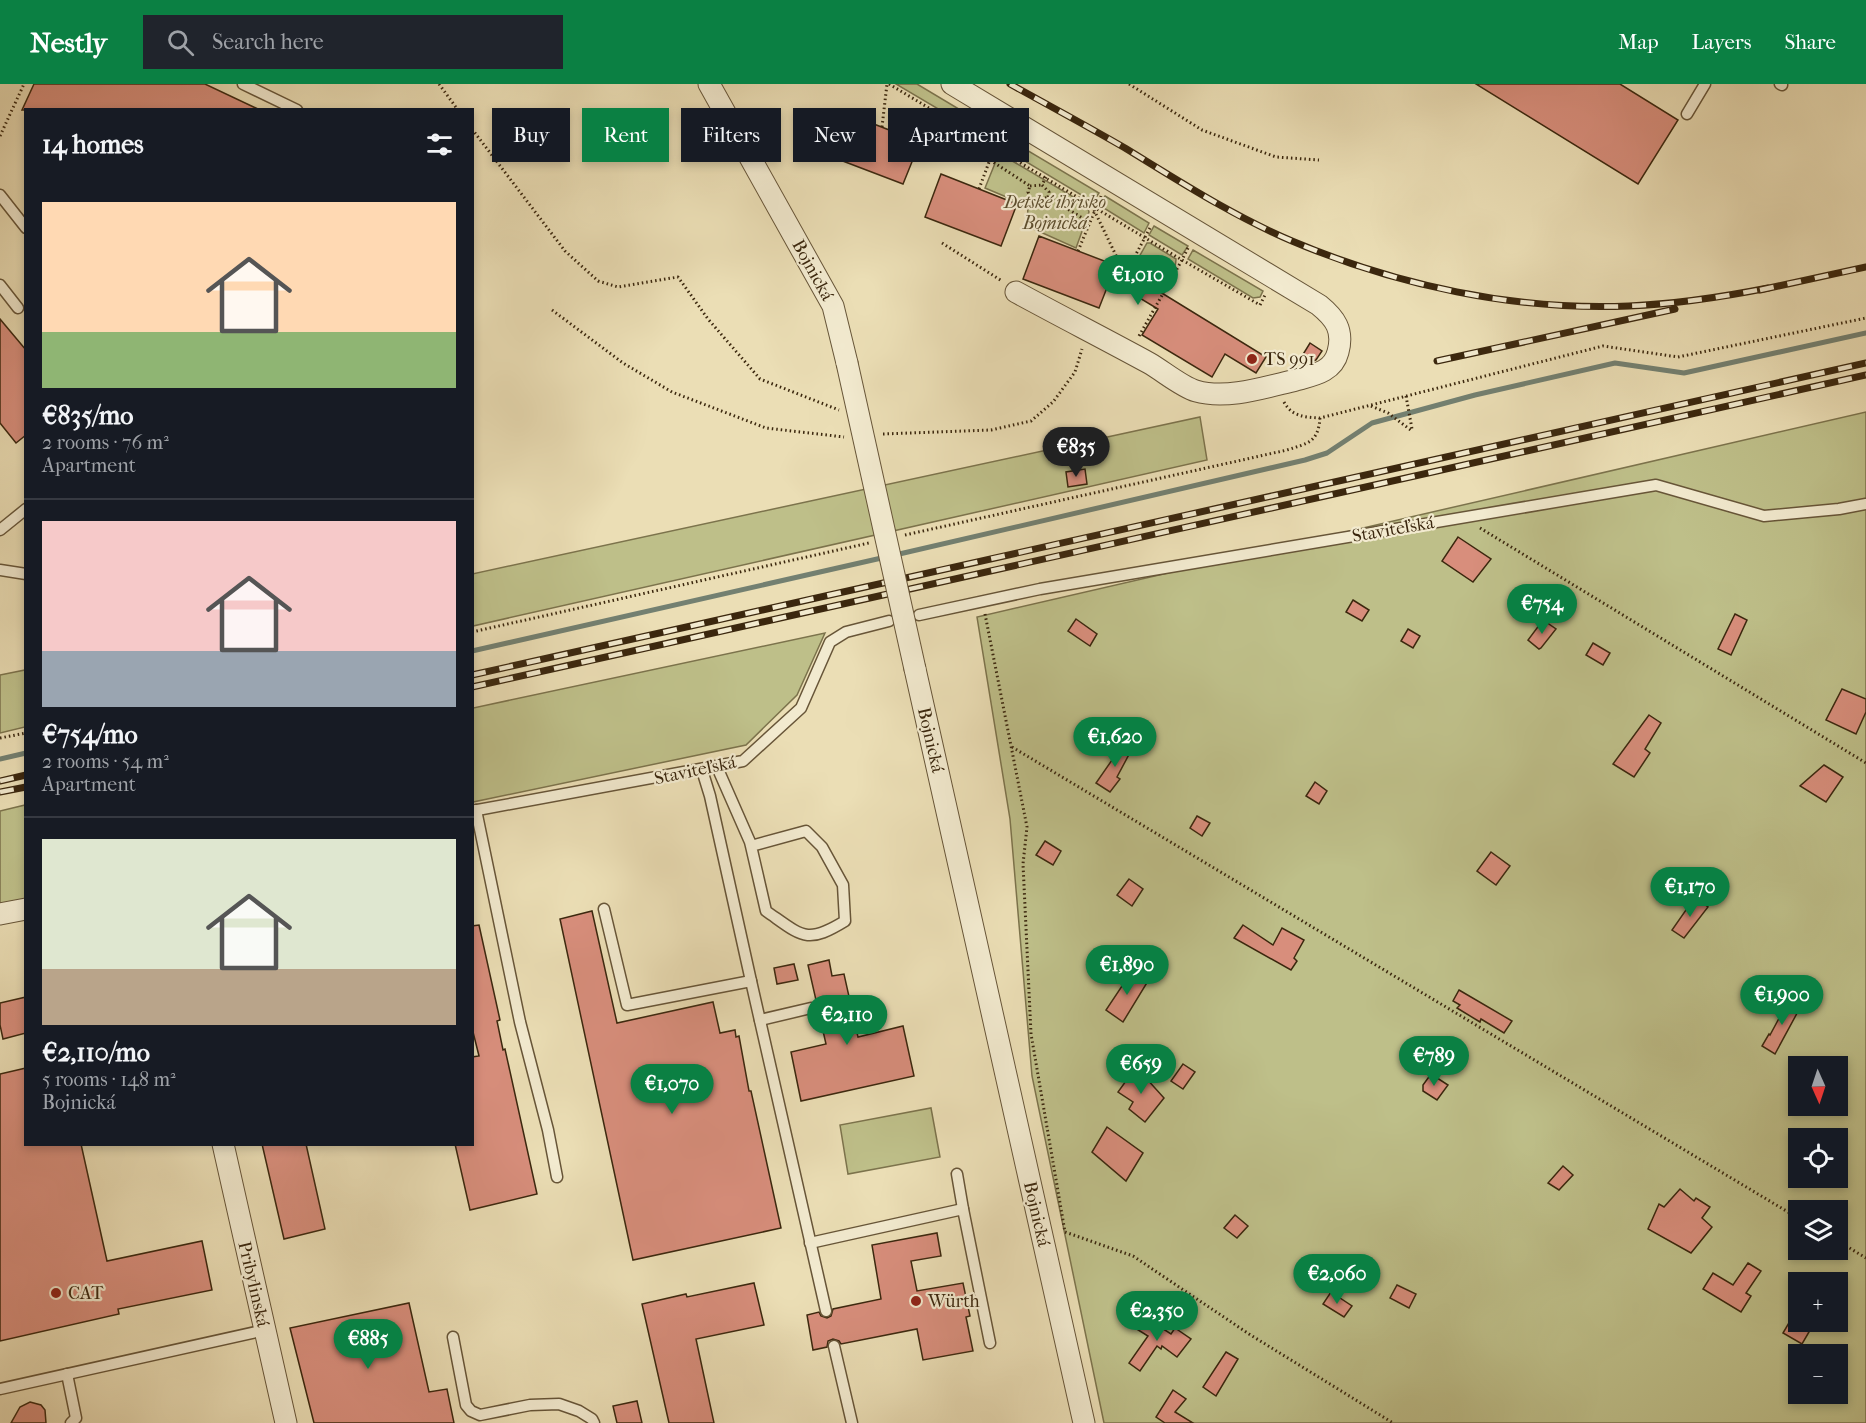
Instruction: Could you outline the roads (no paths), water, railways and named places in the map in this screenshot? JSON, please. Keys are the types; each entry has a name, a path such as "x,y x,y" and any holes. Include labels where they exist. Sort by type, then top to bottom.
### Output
{"street":[{"name":"Bojnická","path":"709,84 833,306 1084,1423"},
{"path":"952,84 1319,305 1332,316 1340,330 1341,340 1337,358 1323,372 1275,385 1232,393 1195,391 1152,364 1016,292"},
{"path":"0,914 24,909"},
{"name":"Pribylinská","path":"223,1146 286,1423"}],"lane":[{"path":"243,84 293,108"},
{"path":"1687,114 1705,84"},
{"path":"0,195 24,225"},
{"path":"0,285 18,308"},
{"name":"Staviteľská","path":"919,615 1040,589 1656,485 1764,516 1839,509 1866,504"},
{"path":"0,530 24,511"},
{"path":"0,570 24,574"},
{"name":"Staviteľská","path":"474,811 743,761 801,708 830,642 846,632 889,621"},
{"path":"717,767 751,846 766,911 800,935 823,934 845,921 843,885 822,847 806,831 751,846"},
{"path":"702,770 711,796 826,1311"},
{"path":"474,811 520,1022 548,1130 557,1177"},
{"path":"604,909 627,1005 751,981"},
{"path":"760,1020 811,1008"},
{"path":"957,1174 990,1343"},
{"path":"810,1243 963,1209"},
{"path":"0,1389 265,1330"},
{"path":"453,1336 466,1405 471,1411 480,1415 530,1405 559,1404 579,1411 592,1419 594,1423"},
{"path":"834,1346 852,1423"},
{"path":"67,1374 76,1418 71,1423"}],"waterway":[{"path":"895,555 1305,460 1327,453 1372,423 1475,395 1615,363 1684,373 1866,333"},
{"path":"474,651 886,557"},
{"path":"0,759 24,753"}],"railway":[{"path":"1010,84 1249,221 1332,257 1414,282 1500,299 1586,306 1664,304 1768,288"},
{"path":"1760,290 1866,267"},
{"path":"1437,361 1675,309"},
{"path":"474,675 1866,363"},
{"path":"474,687 1866,375"},
{"path":"0,781 24,775"},
{"path":"0,792 24,787"}],"place":[{"name":"TS 991","path":"1252,359"},
{"name":"CAT","path":"56,1293"},
{"name":"Würth","path":"916,1301"}],"park label":[{"name":"Detské ihrisko Bojnická","path":"1055,212"}]}
